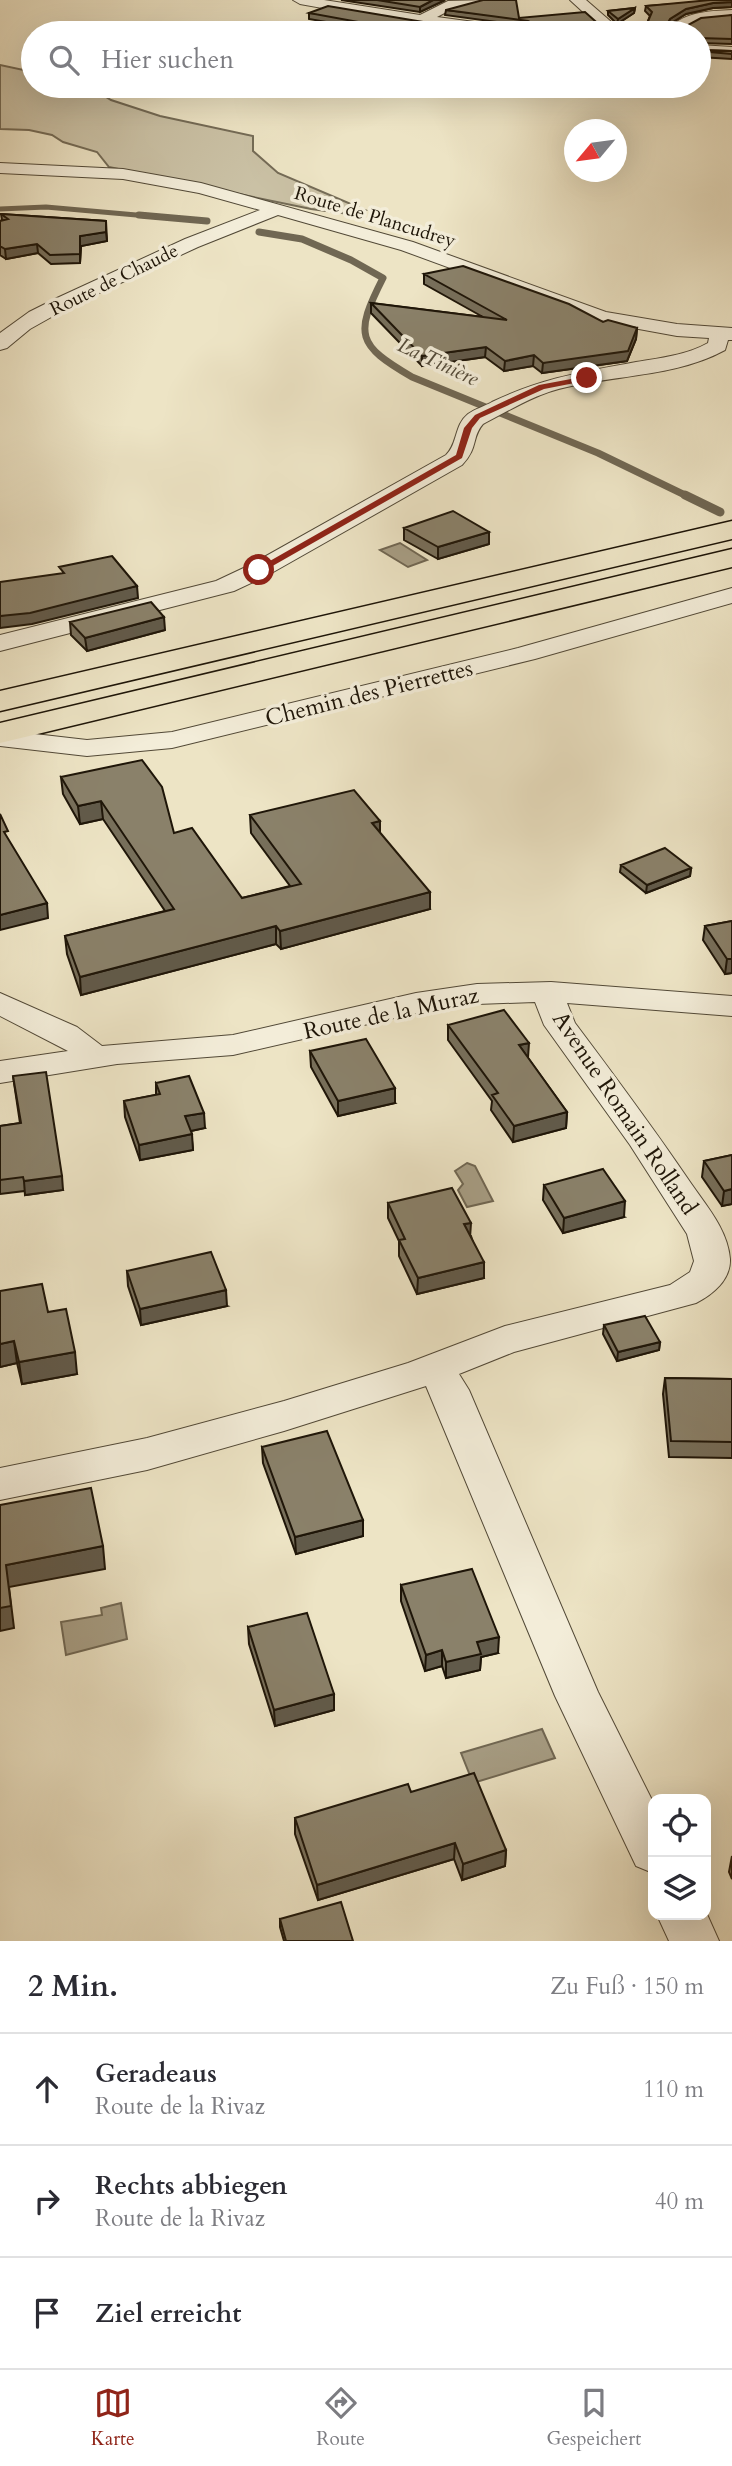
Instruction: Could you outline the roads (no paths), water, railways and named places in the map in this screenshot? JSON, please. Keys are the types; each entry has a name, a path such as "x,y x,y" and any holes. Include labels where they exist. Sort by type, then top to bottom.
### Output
{"highway":[{"path":"9,699 732,530"},
{"path":"0,736 61,718 732,558"}],"street":[{"path":"300,0 437,21"},
{"path":"422,19 447,5 481,0"},
{"path":"577,0 599,21"},
{"path":"688,21 732,14"},
{"path":"711,50 732,51"},
{"name":"Route de Plancudrey","path":"0,168 84,170 158,178 407,246 602,317 653,327 725,334"},
{"name":"Route de Chaude","path":"0,344 39,316 74,298 233,224 279,209"},
{"path":"0,643 194,596 247,576 459,456 468,428 494,409 548,385 622,373 701,354 718,346 725,334"},
{"name":"Chemin des Pierrettes","path":"0,736 87,748 172,740 526,654 732,596"},
{"path":"0,632 46,632"},
{"name":"Route de la Muraz","path":"0,1072 93,1057 233,1045 457,996 551,992 732,1006"},
{"name":"Avenue Romain Rolland","path":"0,1483 171,1448 435,1368 505,1340 683,1294 701,1284 711,1269 709,1241 694,1213 560,1025 551,1006 551,992"},
{"path":"0,1003 77,1042 89,1050 93,1057"},
{"path":"435,1368 449,1390 577,1696 648,1841"},
{"path":"684,1920 694,1941"}],"waterway":[{"name":"La Tinière","path":"0,209 46,207 159,217"},
{"name":"La Tinière","path":"139,215 207,221"},
{"name":"La Tinière","path":"259,232 302,239 351,260 383,278 368,313 366,337 371,347 394,366 412,377 598,453 689,497"},
{"name":"La Tinière","path":"685,495 720,512"}]}
